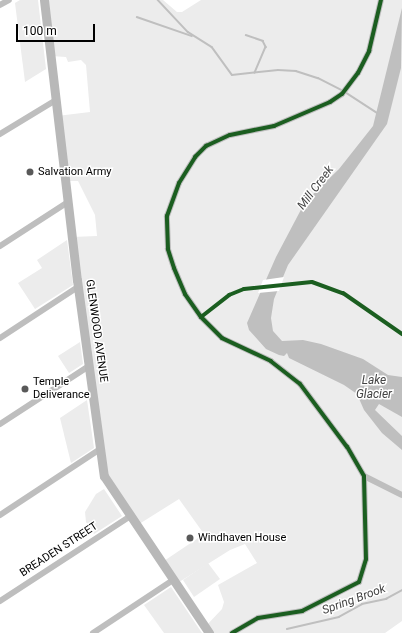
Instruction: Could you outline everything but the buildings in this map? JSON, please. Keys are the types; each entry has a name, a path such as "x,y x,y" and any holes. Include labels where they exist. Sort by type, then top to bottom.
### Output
{"main road":[{"name":"GLENWOOD AVENUE","path":"44,0 78,287 100,449 106,481 209,633"}],"street":[{"path":"0,5 9,0"},
{"path":"232,633 258,618 302,611 359,582 366,559 364,476 347,447 300,384 265,357 222,338 201,317 185,294 174,268 166,234 170,205 192,162 202,150 223,137 274,126 330,102 342,94 369,51 381,0"},
{"path":"0,134 56,100"},
{"path":"0,246 68,202"},
{"path":"0,338 78,287"},
{"path":"0,424 89,366"},
{"path":"0,515 100,449"},
{"path":"364,476 402,495"},
{"name":"BREADEN STREET","path":"0,601 130,517"},
{"path":"93,633 173,580"}],"shaded area":[{"path":"20,0 38,0 46,69 25,82 15,3"},
{"path":"43,0 163,0 177,12 182,12 201,0 402,0 402,621 385,633 209,633 205,627 222,609 224,602 218,585 257,563 245,544 230,550 176,584 161,563 204,534 179,499 136,526 108,485 72,237 97,236 95,215 78,181 65,181 57,116 90,112 86,65 81,60 68,62 66,57 51,56"},
{"path":"67,240 73,285 35,309 18,283 42,268 37,260"},
{"path":"80,342 83,364 69,373 58,356"},
{"path":"87,400 94,448 71,463 60,418"},
{"path":"104,489 122,516 94,534 86,522 85,512 96,494"},
{"path":"208,563 220,579 194,597 183,580"},
{"path":"171,587 202,633 164,633 144,605"}],"water":[{"name":"Lake Glacier","path":"402,8 401,68 387,124 288,265 274,299 271,318 273,331 282,341 303,340 321,344 363,359 388,375 402,377 402,417 379,404 375,410 402,436 402,450 382,433 364,410 357,394 344,385 289,358 287,353 284,356 266,349 249,330 247,323 276,257 305,202 339,169 373,126"}],"pier":[{"path":"284,277 279,291 258,293 263,280"}],"waterway":[{"path":"158,0 188,32 212,47 232,75 278,70 296,71 318,78 342,90"},
{"path":"137,17 192,36"},
{"path":"246,35 263,41 266,47 255,73"},
{"path":"345,92 377,113"},
{"name":"Spring Brook","path":"287,629 339,617 362,604 386,599 402,590"}],"cycle path":[{"path":"232,633 258,618 302,611 359,582 366,559 364,476 347,447 300,384 271,361 222,338 201,317 185,294 174,268 168,249 167,216 179,183 195,157 206,146 230,135 274,126 330,102 342,94 358,73 369,51 381,0"},
{"path":"201,317 229,295 244,289 312,282 343,293 402,334"}],"place":[{"name":"Salvation Army","path":"30,172"},
{"name":"Temple Deliverance","path":"25,389"},
{"name":"Windhaven House","path":"190,538"}],"water label":[{"name":"Mill Creek","path":"316,188"}]}
